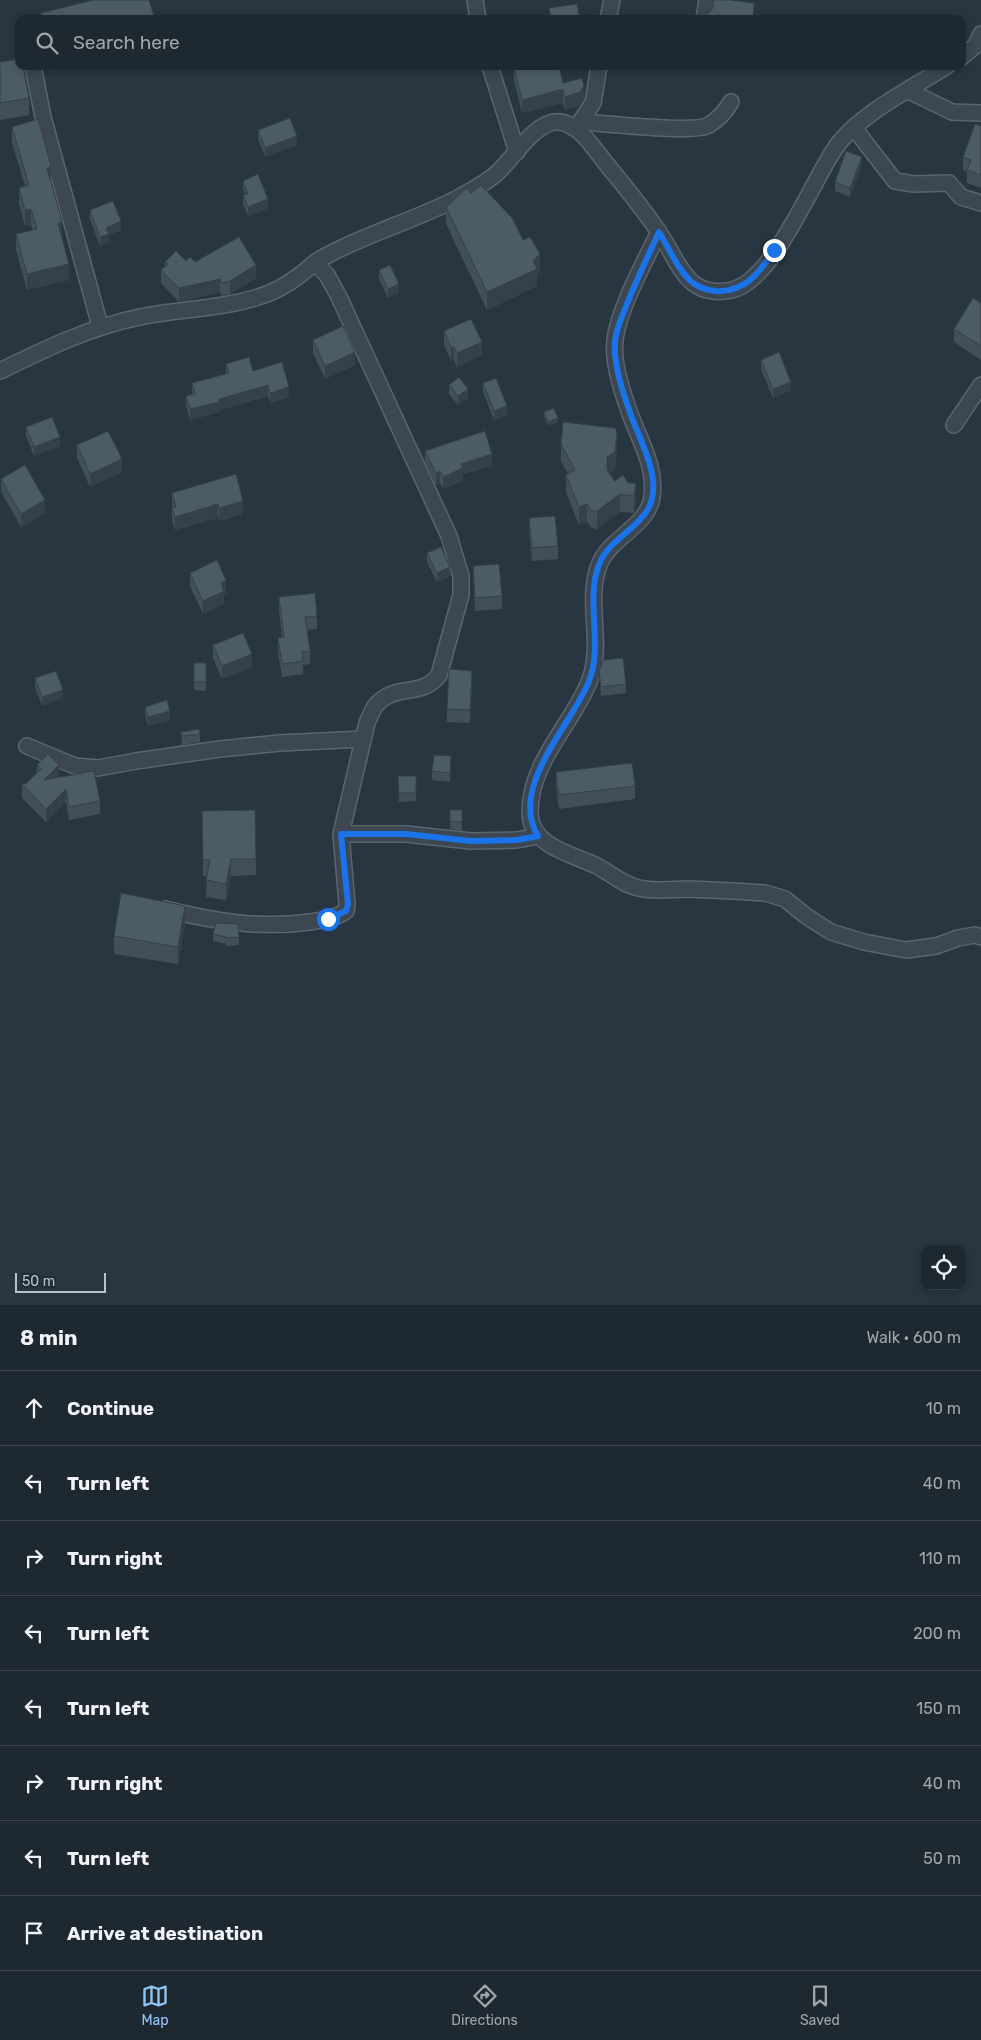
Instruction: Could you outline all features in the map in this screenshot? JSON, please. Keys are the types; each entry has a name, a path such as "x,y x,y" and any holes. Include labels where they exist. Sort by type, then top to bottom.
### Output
{"street":[{"path":"475,0 477,15"},
{"path":"609,15 612,0"},
{"path":"705,15 707,0"},
{"path":"966,54 976,45 981,34"},
{"path":"34,70 43,117 100,326"},
{"path":"491,70 517,152"},
{"path":"578,126 592,103 599,70"},
{"path":"578,126 591,145 644,210 680,267 693,283 706,290 722,291 735,289 742,286 762,270 800,212 835,148 854,128 940,70"},
{"path":"908,90 952,112 981,113"},
{"path":"0,371 54,344 100,326 140,316 260,297 298,277 321,258 376,233 427,214 475,188 497,173 534,133 552,122 562,122 578,126 682,129 708,126 724,113 731,102"},
{"path":"854,128 895,181 914,184 949,183 961,197 981,202"},
{"path":"659,232 633,289 615,340 615,354 630,412 651,468 652,498 649,508 641,518 617,541 601,560 596,575 594,594 596,640 590,681 540,767 533,790 530,812 532,826 538,836 556,848 638,888 765,893 785,899 806,916 831,932 864,942 906,950 936,946 975,935 981,937"},
{"path":"146,904 204,919 286,925 328,919 339,916 346,911 348,904 341,834 367,723 374,707 384,697 392,692 424,688 433,683 439,675 461,595 460,576 449,536 343,306 327,275 315,263"},
{"path":"954,425 981,385"},
{"path":"27,746 75,766 98,768 220,749 363,738"},
{"path":"341,834 406,834 471,841 517,840 538,836"}],"building":[{"path":"93,0 149,0 154,15 41,15 41,13"},
{"path":"714,0 754,3 753,15 708,15 713,8"},
{"path":"577,4 579,15 550,15 549,8"},
{"path":"15,60 15,70 24,70 29,98 0,103 0,62"},
{"path":"515,70 560,70 563,83 582,78 584,86 580,92 565,97 563,89 522,100"},
{"path":"290,118 297,136 265,148 258,130"},
{"path":"38,119 51,166 47,168 62,222 58,223 69,264 27,274 16,234 37,229 31,209 25,210 19,188 29,185 12,127"},
{"path":"975,124 981,126 981,175 967,170 971,160 963,157"},
{"path":"846,151 862,157 850,188 835,182"},
{"path":"258,174 268,199 248,207 243,195 248,194 243,181"},
{"path":"481,185 512,218 523,240 530,237 540,254 533,261 537,269 487,292 446,207 467,188 471,193"},
{"path":"113,201 121,221 106,228 109,234 100,237 90,210"},
{"path":"239,237 256,265 230,281 222,283 220,279 179,288 161,270 168,264 165,262 176,251 186,261 190,257 195,262"},
{"path":"390,265 399,284 388,289 379,270"},
{"path":"973,298 981,303 981,346 954,329"},
{"path":"471,319 482,342 457,353 454,347 451,348 444,331"},
{"path":"343,326 355,352 325,366 313,340"},
{"path":"779,352 791,382 773,389 761,360"},
{"path":"249,357 253,371 282,362 289,387 270,393 268,385 219,399 219,402 190,409 186,396 195,394 192,383 229,373 226,364"},
{"path":"459,377 468,389 458,396 449,385"},
{"path":"496,378 507,406 494,411 483,383"},
{"path":"554,408 558,418 548,422 544,412"},
{"path":"52,417 60,437 34,447 26,427"},
{"path":"563,422 615,428 617,432 615,452 607,457 607,470 615,481 623,475 628,483 636,483 634,496 620,494 597,511 592,511 587,504 579,507 566,475 575,470 561,444"},
{"path":"108,431 122,459 90,474 77,445"},
{"path":"485,431 492,454 461,464 463,468 443,477 440,471 436,473 425,451"},
{"path":"25,465 45,500 21,514 1,479"},
{"path":"236,474 243,501 219,508 218,504 175,517 172,508 176,507 172,493"},
{"path":"555,516 558,546 532,548 529,518"},
{"path":"441,547 450,567 437,573 427,553"},
{"path":"217,560 226,580 221,583 224,591 203,601 190,573"},
{"path":"499,564 502,596 475,598 473,566"},
{"path":"315,593 317,616 305,617 310,651 302,652 303,661 282,664 278,638 284,637 279,597"},
{"path":"243,633 252,654 222,666 213,645"},
{"path":"623,658 626,684 601,687 599,671 603,660"},
{"path":"194,663 206,663 206,682 194,682"},
{"path":"449,669 472,671 470,710 447,709"},
{"path":"56,671 63,690 42,697 35,678"},
{"path":"167,700 170,711 148,717 145,707"},
{"path":"199,729 200,734 182,736 181,732"},
{"path":"48,754 59,765 44,780 94,771 100,801 69,807 66,789 46,809 22,784 26,784 41,769 37,765"},
{"path":"434,755 451,756 450,773 432,771"},
{"path":"632,763 635,786 559,795 556,772"},
{"path":"398,776 416,776 416,793 399,793"},
{"path":"255,810 256,859 231,859 226,884 206,880 210,860 203,860 202,811"},
{"path":"450,810 462,810 462,822 450,821"},
{"path":"121,893 185,906 178,947 114,936"},
{"path":"216,923 238,924 239,937 226,938 213,934"}],"route":[{"path":"328,919 339,916 346,911 348,904 341,834 406,834 471,841 517,840 538,836 532,826 530,812 533,790 540,767 590,681 596,640 594,594 596,575 601,560 617,541 641,518 649,508 652,498 653,483 648,456 630,412 615,354 615,340 633,289 659,232 680,267 693,283 706,290 722,291 735,289 749,282 762,270 774,250"}]}
